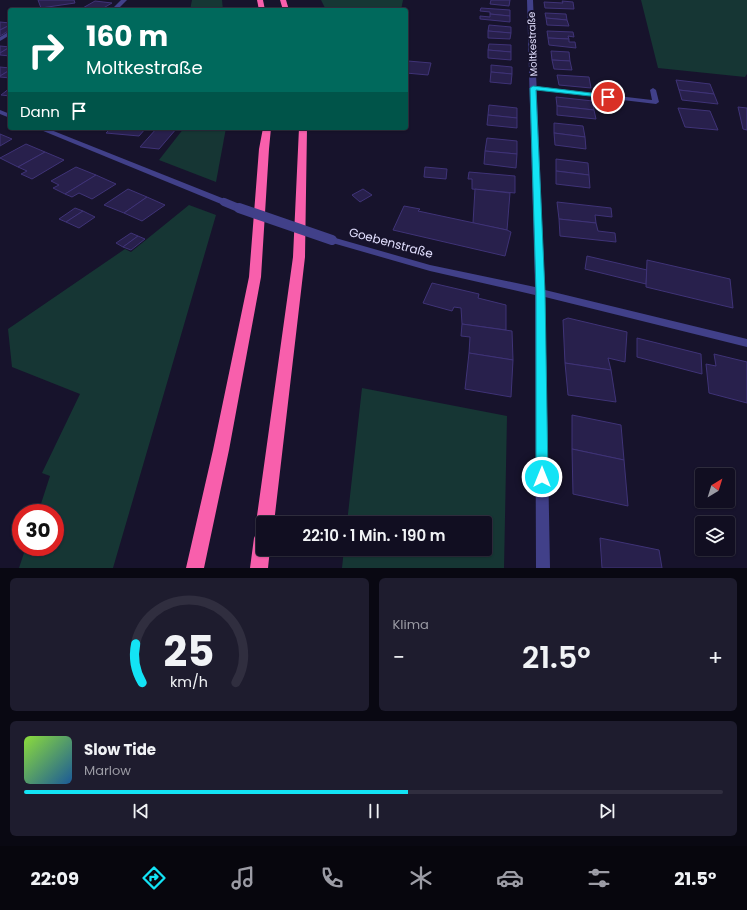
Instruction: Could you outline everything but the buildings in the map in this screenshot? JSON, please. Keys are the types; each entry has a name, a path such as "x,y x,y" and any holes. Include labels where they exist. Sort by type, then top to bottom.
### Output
{"highway":[{"path":"195,568 221,450 255,277 267,130"},
{"path":"266,516 299,257 303,130"},
{"path":"259,568 261,556"}],"street":[{"path":"116,8 124,0"},
{"name":"Moltkestraße","path":"530,0 540,292 543,568"},
{"name":"Moltkestraße","path":"533,88 656,102 653,90"},
{"name":"Goebenstraße","path":"45,130 224,202 277,222 332,240 430,268 540,292 747,343"}],"green space":[{"path":"192,0 222,0 223,8 190,8"},
{"path":"321,0 403,0 401,8 325,8"},
{"path":"641,0 747,0 747,74 745,77 658,68"},
{"path":"182,130 226,130 216,182 159,160"},
{"path":"189,205 216,215 113,568 19,568 23,556 64,556 64,504 41,504 50,476 42,473 80,394 12,367 8,329 125,249 131,252"},
{"path":"362,388 507,416 504,568 342,568 343,556 492,556 492,516 348,516"}],"route":[{"path":"542,477 540,292 533,88 608,97"}]}
